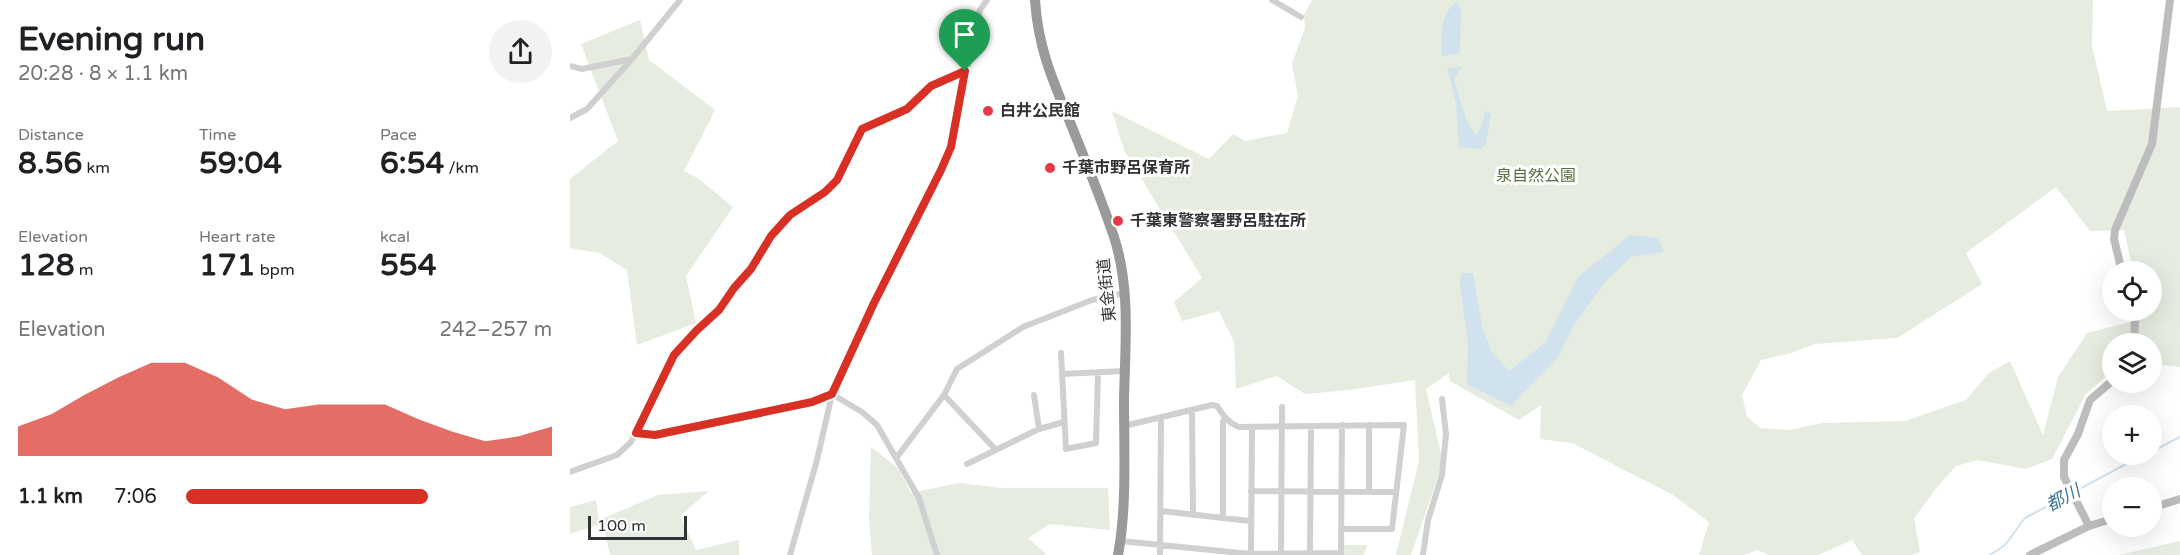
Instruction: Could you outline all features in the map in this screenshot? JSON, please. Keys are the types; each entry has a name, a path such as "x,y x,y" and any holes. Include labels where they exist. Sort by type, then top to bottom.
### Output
{"highway":[{"name":"東金街道","path":"1035,0 1036,21 1043,54 1114,237 1123,273 1125,293 1124,426 1121,541 1118,555"}],"street":[{"path":"570,118 587,109 680,0"},
{"path":"790,555 817,460 832,394 951,147 976,24 980,10 987,0"},
{"path":"1272,0 1301,17"},
{"path":"2119,261 2114,239 2115,230 2152,144 2170,0"},
{"path":"570,66 582,69 632,59"},
{"path":"570,472 617,455 631,442 674,355 719,310 751,269 771,236 790,215 825,192 837,180 862,129 907,109 931,86 965,71"},
{"path":"897,457 944,395 957,369 1023,327 1092,300 1125,293"},
{"path":"1061,353 1066,449 1096,443 1098,372"},
{"path":"1062,374 1124,371"},
{"path":"2089,526 2064,477 2064,460 2078,434 2090,400 2102,390"},
{"path":"636,433 655,435 812,402 832,394"},
{"path":"832,394 862,412 877,425 919,498 937,555"},
{"path":"1034,394 1039,429"},
{"path":"944,395 996,450"},
{"path":"1423,555 1428,520 1442,475 1446,434 1442,399"},
{"path":"1124,426 1216,406 1233,425 1252,428 1404,424 1392,529 1342,529"},
{"path":"1281,554 1282,407"},
{"path":"1192,411 1193,515"},
{"path":"1222,518 1223,422 1225,418"},
{"path":"1160,555 1161,419"},
{"path":"967,464 1039,429 1065,422"},
{"path":"1121,541 1222,553 1341,554 1342,425"},
{"path":"1370,425 1370,491"},
{"path":"1310,554 1311,426"},
{"path":"1251,554 1252,428"},
{"path":"1251,490 1396,492"},
{"path":"2162,505 2180,499"},
{"path":"1161,511 1251,521"},
{"path":"2030,555 2089,526 2102,522"}],"green space":[{"name":"泉自然公園","path":"1312,0 2093,0 2092,45 2107,111 2180,107 2180,367 2162,365 2162,333 2102,333 2102,380 2086,394 2052,459 2026,469 1978,460 1956,466 1914,518 1920,552 1911,555 1862,555 1852,540 1818,555 1769,555 1757,550 1744,555 1699,555 1709,522 1673,495 1572,443 1540,439 1541,405 1519,420 1450,381 1449,373 1426,389 1443,462 1411,555 1396,555 1419,461 1415,380 1305,394 1277,376 1236,389 1234,342 1219,311 1182,321 1174,302 1202,278 1124,150 1112,111 1209,159 1233,134 1245,141 1287,133 1298,96 1292,63 1305,28 1304,15","holes":["2056,187 2090,231 2124,230 2131,261 2162,261 2162,321 2134,321 2087,333 2058,377 2043,435 2010,361 1989,373 1966,400 1905,421 1823,423 1789,430 1760,428 1747,417 1742,395 1761,360 1791,353 1815,344 1897,338 1982,284 1966,253"]},
{"path":"640,20 649,60 715,110 684,171 699,179 733,207 686,276 696,323 637,345 627,270 600,253 570,248 570,179 618,141 581,44"},
{"path":"871,447 898,468 911,493 959,483 1002,488 1108,488 1110,530 1050,524 1028,538 1047,555 872,555 869,519"},
{"path":"709,491 680,516 696,550 739,540 739,555 610,555 603,523 570,534 570,507 596,500 599,520 658,495"},
{"path":"2180,541 2180,555 2119,555"},
{"path":"1343,545 1367,545 1364,555 1344,555"}],"water":[{"path":"1457,1 1461,9 1460,51 1458,54 1442,56 1442,26 1447,13"},
{"path":"1462,67 1454,79 1466,119 1476,136 1485,111 1491,114 1486,143 1481,149 1459,147 1456,103 1447,68"},
{"path":"1630,235 1658,238 1664,252 1631,257 1605,282 1574,325 1558,357 1511,406 1467,384 1468,344 1460,284 1461,273 1473,273 1482,326 1491,351 1509,371 1545,343 1578,277"}],"waterway":[{"name":"都川","path":"2162,446 2180,437"},
{"name":"都川","path":"1990,555 2005,545 2025,518 2124,465"}],"place":[{"name":"白井公民館","path":"988,111"},
{"name":"千葉市野呂保育所","path":"1050,168"},
{"name":"千葉東警察署野呂駐在所","path":"1118,221"}],"route":[{"path":"965,71 951,147 832,394 812,402 655,435 636,433 674,355 719,310 751,269 771,236 790,215 825,192 837,180 862,129 907,109 931,86 965,71"}]}
